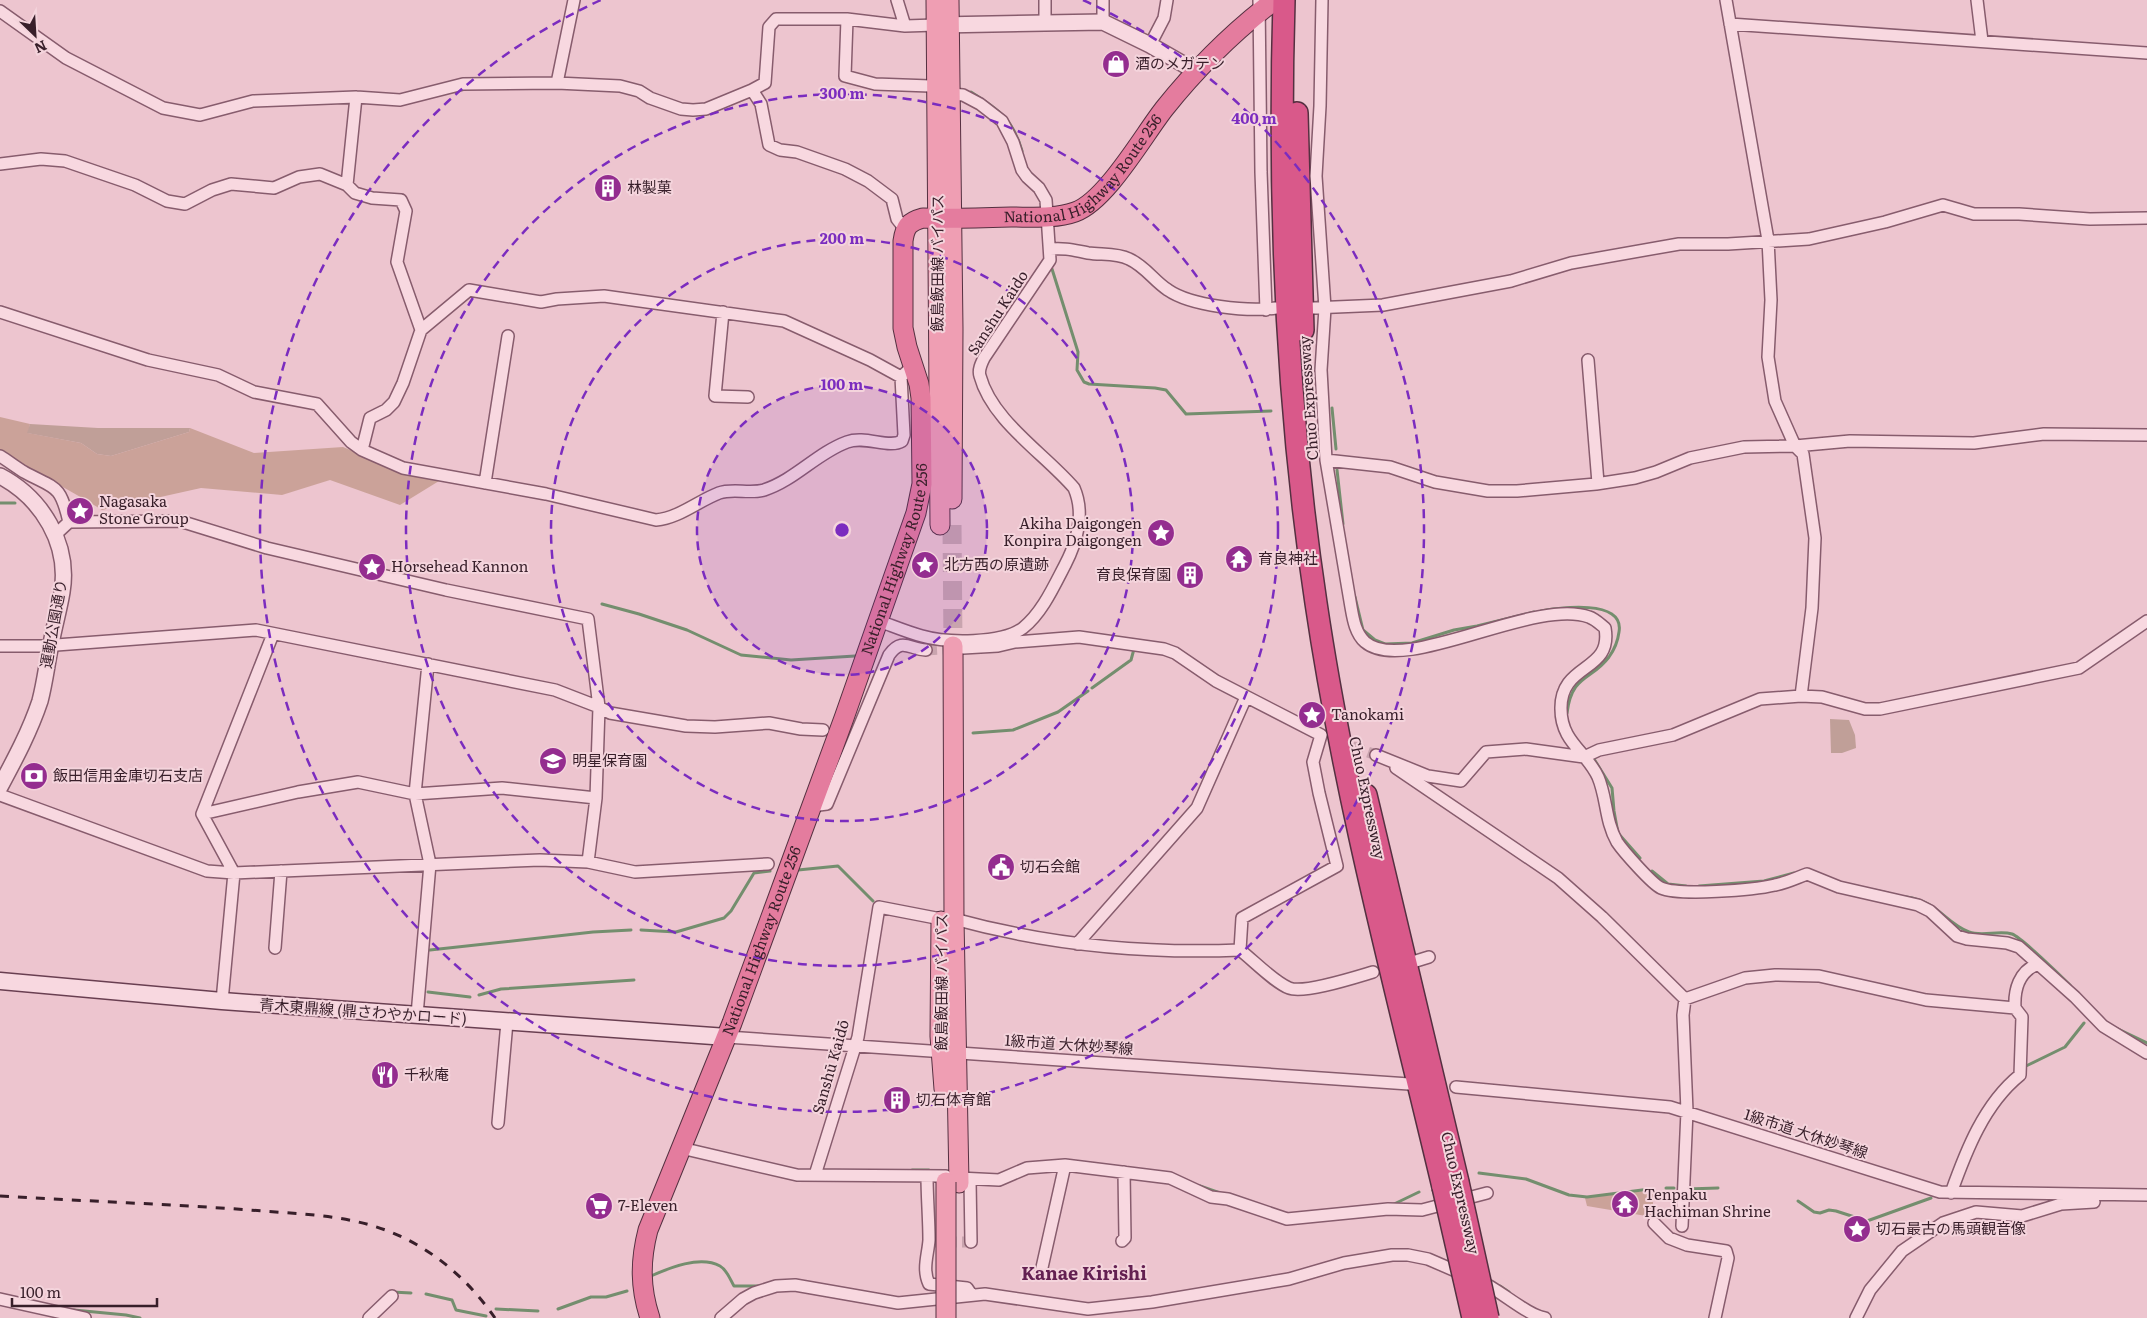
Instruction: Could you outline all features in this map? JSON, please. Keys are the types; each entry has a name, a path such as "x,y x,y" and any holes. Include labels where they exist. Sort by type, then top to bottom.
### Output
{"highway":[{"name":"National Highway Route 256","path":"650,1318 642,1290 642,1255 653,1216 727,1037 879,621 916,513 922,484 921,398 907,371 907,347 903,328 902,241 905,229 917,220 1048,217 1075,212 1098,196 1164,109 1259,6 1275,0"},
{"name":"Chuo Expressway","path":"1284,0 1283,146 1287,297 1296,428 1316,601 1332,703 1359,835 1450,1185 1488,1318"},
{"name":"Chuo Expressway","path":"1298,0 1297,125 1306,377 1317,499 1330,600 1346,700 1450,1185 1473,1318"}],"main road":[{"name":"飯島飯田線 バイパス","path":"936,0 943,25 951,94 944,218"},
{"name":"飯島飯田線 バイパス","path":"946,525 943,25 949,0"},
{"name":"飯島飯田線 バイパス","path":"946,648 949,1052 956,1180 958,1318"},
{"name":"青木東鼎線 (鼎さわやかロード)","path":"0,981 416,1016 727,1037"},
{"name":"飯島飯田線 バイパス","path":"946,1318 956,1180"}],"street":[{"path":"557,82 574,0"},
{"path":"897,0 905,26"},
{"path":"1045,0 1045,22"},
{"path":"1103,0 1103,22"},
{"path":"1150,45 1164,18 1167,0"},
{"path":"1322,0 1320,106 1316,176 1325,308 1321,370 1326,460 1355,627 1363,641 1377,650 1420,649 1451,639 1548,615 1568,614 1591,617 1604,628 1606,636 1603,651 1598,660 1577,673 1569,681 1560,708 1564,732 1595,770 1604,790 1607,820 1617,842 1654,884 1662,889 1680,892 1713,892 1774,886 1807,874 1839,887 1918,905 1930,911 1957,936 1967,939 2007,943 2019,947 2103,1026 2147,1054"},
{"path":"1726,0 1768,240 1771,300 1768,356 1776,401 1794,446 1803,454 1815,538 1812,608 1801,696"},
{"path":"1977,0 1982,41"},
{"path":"951,94 963,95 980,104 1002,121 1011,136 1022,170 1039,188 1046,200 1050,249 1071,248 1086,253 1130,259 1141,266 1166,290 1183,299 1217,306 1271,309 1261,172 1259,6"},
{"path":"0,11 66,58 163,108 200,116 253,101 356,96 400,100 463,84 557,82 620,86 639,91 650,98 681,109 706,109 765,83 768,27 776,19 847,19 905,26 1103,22 1150,45 1197,72"},
{"path":"847,19 845,76 875,84 930,86"},
{"path":"1730,24 2147,53"},
{"path":"752,90 761,104 769,144 780,150 797,152 845,169 868,181 892,199 897,219 905,229"},
{"path":"347,185 356,96"},
{"path":"0,164 41,159 65,161 135,185 167,201 184,204 212,190 231,184 274,188 299,177 320,174 347,185 355,193 372,198 401,200 406,211 397,262 421,330"},
{"path":"1312,308 1383,305 1414,300 1511,281 1571,263 1670,245 1809,239 1885,222 1943,205 1974,214 2019,214 2090,220 2147,218"},
{"name":"Sanshu Kaido","path":"879,621 922,636 942,640 989,639 1008,636 1029,622 1051,592 1073,550 1078,533 1077,496 1069,482 997,408 980,375 980,366 984,358 1050,260 1050,249"},
{"path":"0,312 148,360 218,375 254,392 317,404 351,442 362,450 403,468 546,494 656,520 666,519 721,492 763,490 780,483 834,448 849,441 873,440 893,445 898,444 902,441 904,435 907,371 870,360 784,322 604,296 556,298 541,302 469,290 421,330 403,383 394,402 386,410 370,418 362,450"},
{"path":"722,312 715,396 748,397"},
{"path":"485,483 508,336"},
{"path":"1588,360 1598,483"},
{"path":"1326,460 1390,467 1434,482 1488,491 1517,491 1598,483 1656,472 1690,458 1744,447 1794,446 1850,441 1974,443 2044,434 2147,435"},
{"path":"0,456 25,472 53,486 65,506 69,522"},
{"name":"運動公園通り","path":"0,476 21,488 44,514 55,534 63,571 62,591 39,701 20,750 0,787"},
{"path":"55,534 69,522 180,522 266,548 437,588 588,619 599,707 596,798 588,862"},
{"path":"1685,998 1602,917 1558,878 1376,754 1428,776 1461,781 1486,752 1526,749 1584,757 1599,750 1673,734 1753,701 1801,696 1822,696 1865,709 1880,709 2079,668 2147,621"},
{"path":"0,646 50,645 256,630 555,690 610,713 686,726 715,727 769,723 802,729 823,730"},
{"path":"202,814 274,634"},
{"path":"812,806 827,804 894,649 907,644 946,648 998,646 1015,642 1079,637 1164,649 1175,653 1216,681 1322,735 1313,762 1337,866 1242,918 1240,950"},
{"path":"416,1016 430,864 415,794 428,664"},
{"path":"1077,944 1197,808 1246,697"},
{"path":"202,814 298,792 358,782 415,794 502,788 596,798"},
{"path":"0,795 207,871 234,873 540,860 588,862 634,872 768,864"},
{"path":"202,814 234,873 222,1001"},
{"path":"275,948 280,871"},
{"path":"855,1045 858,1037 879,907 947,919 1036,939 1077,944 1119,949 1240,950 1282,983 1293,989 1308,988 1373,972"},
{"path":"1416,961 1429,958"},
{"path":"1951,1193 1966,1152 1999,1095 2020,1075 2022,1017 2015,1008 2017,986 2022,976 2030,967 2038,964"},
{"path":"1685,998 1745,978 1776,975 1819,976 1918,998 2015,1008"},
{"path":"1682,1226 1687,1111 1683,1015 1685,998"},
{"path":"498,1123 507,1022"},
{"name":"1級市道 大休妙琴線","path":"727,1037 1409,1084"},
{"name":"Sanshū Kaidō","path":"815,1175 855,1045"},
{"name":"1級市道 大休妙琴線","path":"1456,1088 1670,1107 1907,1183 1951,1193 2147,1195"},
{"path":"681,1148 778,1172 815,1175 927,1176 956,1180 999,1180 1027,1168 1065,1165 1170,1178 1211,1197 1228,1199 1287,1219 1388,1209 1422,1210 1487,1193"},
{"path":"1041,1272 1065,1165"},
{"path":"1122,1241 1125,1238 1124,1172"},
{"path":"927,1176 929,1242 925,1272 927,1281 929,1284 967,1288 971,1294"},
{"path":"956,1180 971,1242"},
{"path":"1856,1318 1870,1290 1902,1251 1943,1222 1976,1212 2022,1216 2061,1204 2113,1200 2125,1196"},
{"path":"1654,1223 1669,1238 1687,1245 1726,1251 1728,1258 1715,1318"},
{"path":"721,1318 743,1299 776,1286 795,1285 898,1303 985,1294 1088,1309 1114,1307 1289,1279 1359,1260 1408,1255 1428,1259 1494,1288 1534,1317 1545,1318"},
{"path":"370,1318 392,1296"},
{"path":"0,1299 85,1318"}],"shaded area":[{"path":"0,417 30,424 28,433 81,443 97,454 111,456 189,432 190,428 254,453 343,447 398,470 439,481 400,505 330,480 282,495 201,488 102,510 0,451"},
{"path":"30,424 98,428 190,428 189,432 111,456 97,454 81,443 27,433"},
{"path":"1830,719 1849,720 1855,735 1856,748 1842,753 1831,753"},
{"path":"1654,1190 1652,1217 1587,1206 1585,1198"}],"waterway":[{"path":"971,92 1003,116 1014,131 1022,151"},
{"path":"1052,269 1078,352 1077,370 1084,382 1089,384 1166,390 1186,414 1271,411"},
{"path":"1332,408 1336,449"},
{"path":"1337,470 1343,524"},
{"path":"0,503 15,503"},
{"path":"1355,597 1363,630 1375,640 1385,644 1412,643 1454,630 1534,612"},
{"path":"602,604 687,630 741,655 791,660 855,656"},
{"path":"1541,611 1575,607 1589,608 1612,614 1618,621 1619,632 1613,651 1602,665 1578,684 1573,691 1567,713"},
{"path":"1092,688 1131,660 1134,649"},
{"path":"973,733 1013,730 1058,712 1088,691"},
{"path":"1594,759 1612,788 1618,833 1640,858"},
{"path":"798,870 838,866 873,901"},
{"path":"641,930 676,932 724,918 731,911 754,873 770,871"},
{"path":"1652,871 1668,884 1686,886"},
{"path":"1699,886 1764,881 1794,873"},
{"path":"1874,890 1888,893"},
{"path":"1906,897 1926,903 1960,928 1969,932 1979,934 2012,934 2032,949 2070,985"},
{"path":"430,950 593,932 631,930"},
{"path":"479,995 501,989 634,980"},
{"path":"428,992 470,997"},
{"path":"2024,1067 2065,1047 2084,1023"},
{"path":"2116,1028 2147,1043"},
{"path":"912,1170 929,1170"},
{"path":"1479,1173 1526,1179 1569,1195 1587,1197 1650,1189"},
{"path":"1200,1186 1220,1193"},
{"path":"1666,1188 1674,1188"},
{"path":"1687,1189 1718,1188"},
{"path":"1392,1205 1419,1192"},
{"path":"1798,1201 1814,1212 1836,1211 1867,1221 1931,1198"},
{"path":"651,1276 685,1264 703,1262 720,1266 734,1286 759,1286"},
{"path":"1500,1286 1509,1292"},
{"path":"558,1309 591,1297 606,1297 627,1291"},
{"path":"392,1292 411,1293"},
{"path":"426,1294 452,1300 456,1310 486,1316"},
{"path":"496,1309 538,1311"},
{"path":"74,1310 140,1318"}],"tunnel":[{"path":"952,525 953,646"},
{"path":"926,650 959,648"},
{"path":"1337,741 1376,755"},
{"path":"929,1242 971,1242"}],"railway":[{"path":"0,1196 250,1210 337,1218 371,1225 404,1238 448,1266 473,1290 495,1318"}],"place":[{"name":"酒のメガテン","path":"1116,64"},
{"name":"林製菓","path":"608,188"},
{"name":"Nagasaka Stone Group","path":"80,511"},
{"name":"Akiha Daigongen Konpira Daigongen","path":"1161,533"},
{"name":"育良神社","path":"1239,559"},
{"name":"北方西の原遺跡","path":"925,565"},
{"name":"Horsehead Kannon","path":"372,567"},
{"name":"育良保育園","path":"1190,575"},
{"name":"Tanokami","path":"1312,715"},
{"name":"明星保育園","path":"553,761"},
{"name":"飯田信用金庫切石支店","path":"34,776"},
{"name":"切石会館","path":"1001,867"},
{"name":"千秋庵","path":"385,1075"},
{"name":"切石体育館","path":"897,1100"},
{"name":"Tenpaku Hachiman Shrine","path":"1625,1204"},
{"name":"7-Eleven","path":"599,1206"},
{"name":"切石最古の馬頭観音像","path":"1857,1229"}],"district":[{"name":"Kanae Kirishi","path":"1084,1274"}]}
